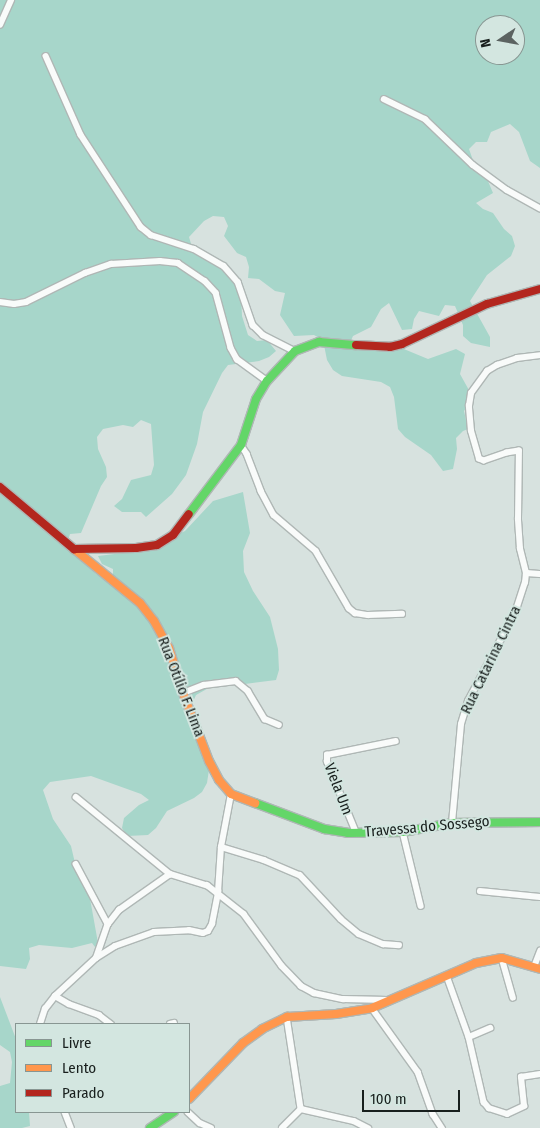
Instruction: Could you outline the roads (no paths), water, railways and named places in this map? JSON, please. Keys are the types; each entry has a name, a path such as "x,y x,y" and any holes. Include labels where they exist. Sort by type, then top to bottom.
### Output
{"street":[{"path":"0,25 11,0"},
{"path":"46,56 81,135 141,227 151,235 194,249 224,266 238,282 253,325 263,335 296,351"},
{"path":"384,99 425,119 474,165 507,190 540,208"},
{"path":"0,302 14,304 26,302 86,273 111,264 160,261 178,263 199,276 216,293 231,348 237,358 267,381"},
{"path":"74,549 136,548 166,541 190,514 240,445 256,399 267,381 296,351 319,342 390,346 402,344 487,304 540,290"},
{"name":"Rua Catarina Cintra","path":"452,823 461,724 468,701 515,613 526,583 526,573 520,549 519,452 507,453 484,461 479,459 471,431 469,406 471,394 487,371 517,358 540,355"},
{"path":"240,445 274,514 316,551 349,608 355,613 368,615 402,614"},
{"name":"Rua Otílio F. Lima","path":"0,487 140,603 154,621 169,648 183,693 209,761 219,780 231,794"},
{"path":"526,573 540,574"},
{"path":"183,693 204,685 236,682 248,692 265,719 279,724"},
{"name":"Viela Um","path":"356,833 327,762 327,755 396,741"},
{"path":"40,1023 45,1009 55,996 96,958 115,946 154,932 189,930 206,933 212,924 218,892 221,847 231,794"},
{"name":"Travessa do Sossego","path":"231,794 324,829 356,833 403,832 452,823 540,822"},
{"path":"76,797 170,874 207,885 218,892 244,914 282,966 301,986 314,993 344,999 386,1000"},
{"path":"403,832 421,906"},
{"path":"221,847 264,860 300,875 341,919 359,934 377,943 399,944"},
{"path":"76,864 108,924"},
{"path":"96,958 108,924 131,900 170,874"},
{"path":"480,890 540,897"},
{"path":"190,1098 243,1043 262,1029 287,1017 336,1014 372,1008 386,1000 476,963 502,958 537,968 540,951"},
{"path":"502,958 513,996"},
{"path":"447,976 469,1037 484,1102 496,1112 507,1114 524,1106 521,1077 540,1074"},
{"path":"55,996 69,1004 98,1015 110,1023"},
{"path":"372,1008 418,1072 433,1114 442,1128"},
{"path":"287,1017 302,1108"},
{"path":"469,1037 490,1028"},
{"path":"282,1128 302,1108"},
{"path":"302,1108 354,1121 368,1128"},
{"path":"64,1113 71,1128"},
{"path":"150,1128 172,1113"},
{"path":"189,1113 200,1123 211,1128"}]}
